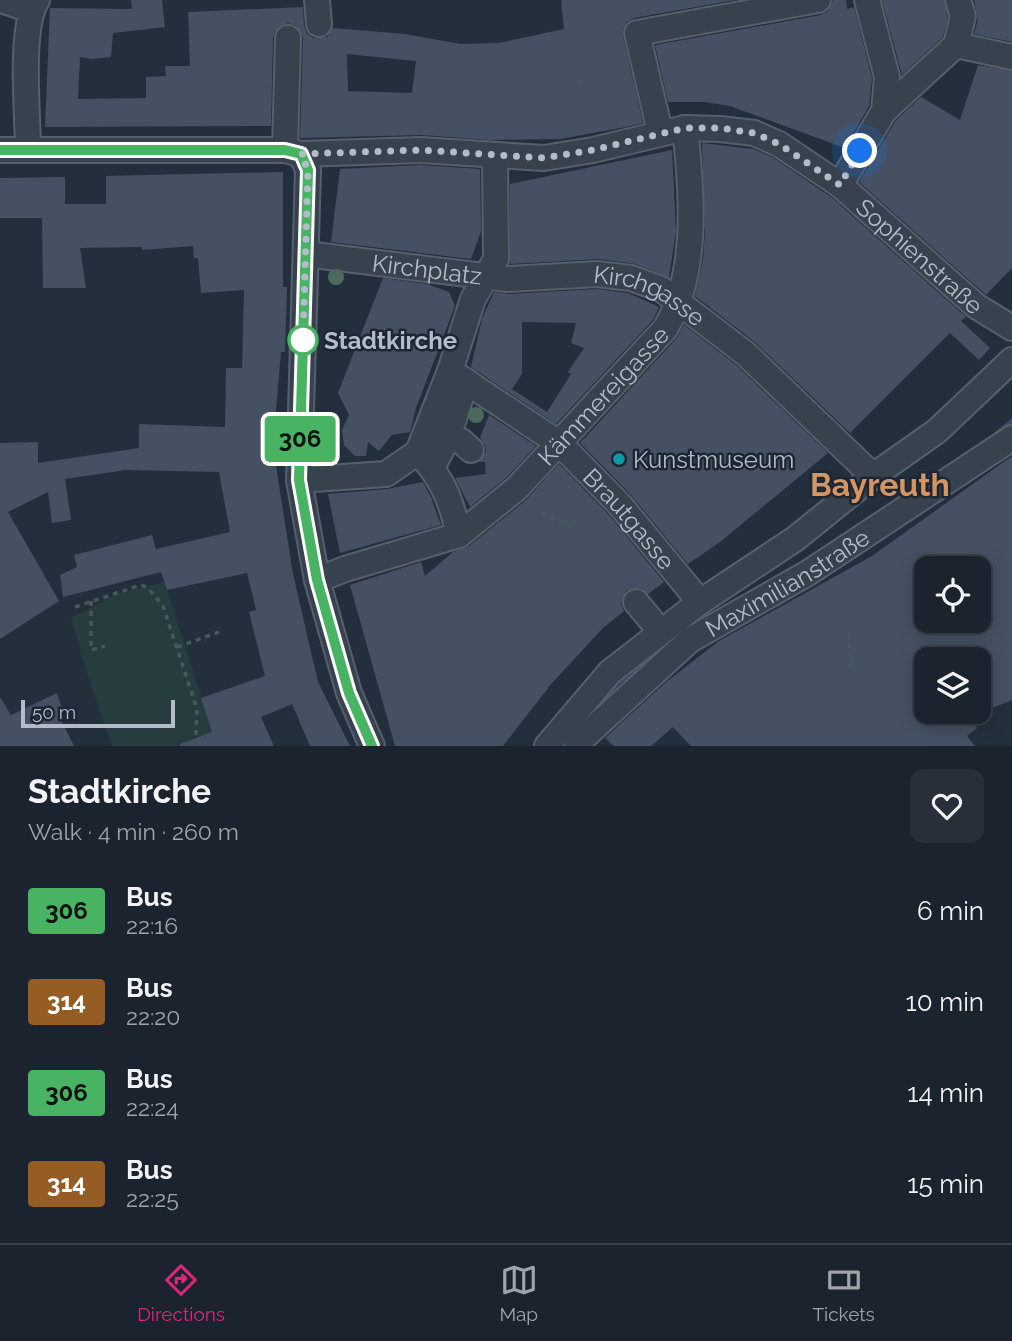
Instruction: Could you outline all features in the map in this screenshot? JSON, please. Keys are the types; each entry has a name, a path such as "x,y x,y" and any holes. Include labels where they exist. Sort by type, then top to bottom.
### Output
{"street":[{"path":"1,0 34,5 27,40 28,150"},
{"path":"660,132 637,33 785,3 818,0"},
{"path":"867,0 887,77 884,111"},
{"path":"840,185 884,111 956,45 963,16 959,2"},
{"path":"288,38 293,152 308,170 299,480 315,572 349,693 372,746"},
{"path":"956,45 1012,57"},
{"name":"Sophienstraße","path":"0,150 421,150 544,158 592,142 685,128 720,128 754,133 779,144 840,185 976,306 1012,328"},
{"name":"Kämmereigasse","path":"315,572 345,569 459,535 519,491 665,329 679,303 686,276 690,237 685,128"},
{"path":"487,277 496,259 495,155"},
{"name":"Kirchplatz","path":"306,254 487,277 473,299 465,380 425,460"},
{"name":"Kirchgasse","path":"487,277 509,279 597,274 631,278 662,289 746,354 873,476"},
{"name":"Maximilianstraße","path":"547,746 610,672 700,602 795,538 873,476 937,431 1012,360"},
{"path":"299,480 386,474 425,460 460,442 465,380"},
{"name":"Brautgasse","path":"465,380 560,444 620,505 700,602"},
{"name":"Maximilianstraße","path":"577,746 690,640 818,575 1012,438"},
{"path":"425,460 452,503 459,535"},
{"path":"795,538 818,575"},
{"path":"636,603 661,632"}],"path":[{"path":"579,81 581,90"},
{"path":"541,512 578,530"},
{"path":"75,607 141,585 148,588 163,607 177,647 197,709 196,733 200,746"},
{"path":"91,601 91,650 105,646"},
{"path":"177,647 219,632"},
{"path":"849,633 851,669"}],"green space":[{"path":"165,582 212,732 204,746 112,746 71,618 119,593"}],"building":[{"path":"131,0 162,0 165,27 113,33 111,57 80,57 78,99 146,98 146,77 166,76 165,66 190,66 188,12 303,7 304,26 313,38 327,37 333,28 405,34 461,44 499,43 564,29 561,0 735,0 634,18 627,22 623,36 643,123 626,127 560,139 490,140 421,135 300,138 303,38 296,26 288,23 276,30 273,38 271,126 45,127 50,8 132,9","holes":["347,54 416,61 412,93 348,91"]},
{"path":"833,0 846,0 847,9 854,7 872,78 869,106 845,148 730,106 704,102 668,102 655,45 821,15 828,11"},
{"path":"882,0 944,0 948,17 943,37 902,75"},
{"path":"974,0 1012,0 1012,42 974,34 978,19"},
{"path":"978,65 1012,71 1012,268 986,295 859,182 896,120 921,97 960,120"},
{"path":"702,143 753,149 772,157 831,197 966,317 961,321 990,348 979,360 950,333 850,433 756,343 695,296 703,260 705,232"},
{"path":"672,150 676,231 669,277 636,264 599,259 510,264 510,184"},
{"path":"421,165 480,169 481,231 471,259 331,242 340,169"},
{"path":"283,172 283,287 287,287 285,352 281,352 275,422 276,466 293,574 318,682 350,746 310,746 292,704 261,717 274,746 180,746 212,732 201,698 265,676 249,612 256,610 247,573 167,590 161,572 63,597 60,575 77,567 74,555 152,535 156,549 230,532 219,472 126,470 65,479 71,520 52,523 48,492 8,512 59,601 0,639 0,443 38,442 38,463 139,448 139,424 225,427 226,368 242,368 244,290 201,293 198,258 194,258 193,246 142,250 142,247 80,248 86,288 43,288 42,218 0,218 0,178 65,177 65,204 106,204 106,176"},
{"path":"383,278 427,284 449,292 455,306 416,408 410,432 392,435 379,451 368,442 366,456 355,456 344,445 342,430 349,415 338,393"},
{"path":"597,289 628,293 659,307 653,320 556,424 471,367 482,319 494,292 509,294","holes":["522,322 576,323 571,343 584,348 547,412 512,389 522,374"]},
{"path":"684,325 736,365 828,453 720,542 688,564 631,495 580,443 676,339"},
{"path":"489,415 536,446 506,478 470,507 455,478 486,474 485,462 479,462 486,452 480,438"},
{"path":"1012,456 1012,700 991,709 991,647 914,647 914,724 975,724 977,728 967,736 975,746 691,746 673,727 651,746 614,746 605,738 665,683 719,641 872,556"},
{"path":"559,464 609,515 664,582 648,594 640,588 626,591 621,604 624,611 603,628 552,683 503,746 395,746 350,585 421,562 425,576 453,552 468,547 525,501"},
{"path":"423,482 441,525 340,553 328,494 387,489"},
{"path":"57,693 64,714 59,716 74,746 0,746 0,697 11,715"}],"waterway":[{"path":"997,434 1012,422"},
{"path":"586,720 616,683 652,656 616,684 592,715"}],"bus line":[{"name":"306","path":"0,150 294,150 306,161 308,170 299,480 317,580 349,693 372,746"}],"place":[{"name":"Stadtkirche","path":"303,340"},
{"name":"Kunstmuseum","path":"619,459"}],"district":[{"name":"Bayreuth","path":"880,484"}],"route":[{"path":"303,340 308,170 301,154 421,150 544,158 593,150 660,132 685,128 720,128 754,133 779,144 840,185 860,151"}]}
